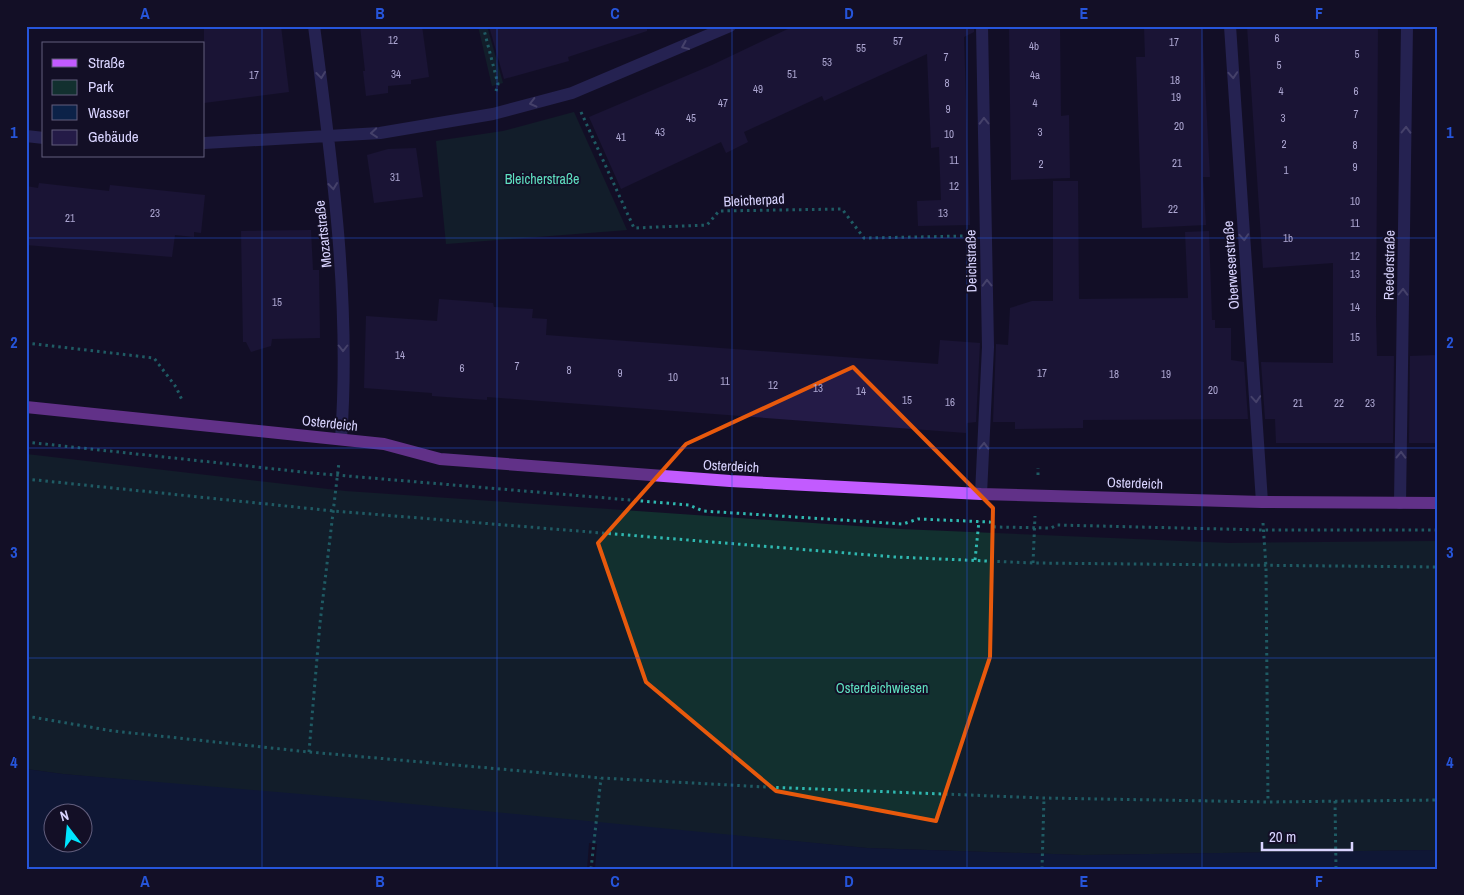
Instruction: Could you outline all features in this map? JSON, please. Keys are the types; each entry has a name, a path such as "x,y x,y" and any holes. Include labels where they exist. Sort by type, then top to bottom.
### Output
{"main road":[{"name":"Osterdeich","path":"26,407 384,444 440,459 658,476 981,494 1262,502 1438,503"}],"street":[{"name":"Mozartstraße","path":"314,26 329,137 343,287 341,439"},
{"path":"205,143 380,133 493,114 572,93 730,26"},
{"name":"Deichstraße","path":"981,494 988,346 982,26"},
{"name":"Oberweserstraße","path":"1230,26 1262,502"},
{"name":"Reederstraße","path":"1400,503 1407,26"},
{"path":"26,136 42,138"}],"path":[{"path":"483,26 498,84 493,114"},
{"name":"Bleicherpad","path":"572,93 634,228 707,225 719,211 842,209 864,238 986,236"},
{"path":"26,343 154,358 176,387 193,425"},
{"path":"26,442 338,476 689,505 703,511 903,524 918,519 990,522 995,527 1034,528 1051,528 1056,525 1263,530 1438,530"},
{"path":"309,752 320,622 338,476"},
{"path":"26,479 334,511 885,556 1033,563 1266,567 1438,567"},
{"path":"975,560 979,522"},
{"path":"1033,563 1034,528"},
{"path":"1263,530 1266,567 1268,802"},
{"path":"26,716 113,731 309,752 601,778 766,787 1044,798 1268,802 1438,800"},
{"path":"591,869 601,778"},
{"path":"1042,869 1044,798"},
{"path":"1335,801 1336,869"}],"highlighted area":[{"path":"853,367 993,508 990,657 936,821 776,791 646,682 598,543 686,444"}],"green space":[{"path":"478,26 487,26 503,83 492,86"},
{"name":"Bleicherstraße","path":"574,112 627,230 446,244 436,141 503,131"},
{"name":"Osterdeichwiesen","path":"26,454 345,491 901,529 1229,543 1438,541 1438,850 1082,855 867,848 63,774 26,769"}],"water":[{"path":"26,769 63,774 360,799 867,848 1082,855 1438,850 1438,869 26,869"}],"pier":[{"path":"589,843 597,844 595,869 587,869"}],"building":[{"path":"204,26 281,26 289,92 205,103"},
{"path":"360,26 422,26 429,77 411,80 411,84 388,86 388,93 366,96"},
{"path":"489,26 647,26 647,31 568,57 569,61 504,79"},
{"path":"794,26 974,26 974,32 964,37 970,225 918,226 917,201 941,200 939,147 931,148 927,54 824,101 822,96 744,132 748,142 726,153 721,142 621,189 589,117 712,65"},
{"path":"1009,26 1060,26 1061,116 1069,115 1070,178 1011,180"},
{"path":"1144,26 1202,26 1210,177 1203,177 1206,225 1142,228 1136,57 1145,57"},
{"path":"1247,26 1378,26 1377,356 1394,356 1393,443 1276,443 1275,419 1265,419 1261,362 1333,363 1333,263 1263,268"},
{"path":"416,148 423,197 374,203 367,155 388,149"},
{"path":"1053,181 1078,181 1079,299 1188,298 1185,232 1209,231 1212,320 1215,320 1215,328 1231,328 1231,360 1244,362 1248,419 1083,420 1083,428 1015,429 1015,422 993,422 996,344 1008,345 1010,308 1032,301 1053,301"},
{"path":"39,183 109,191 110,185 205,195 201,233 194,232 194,237 175,235 172,257 26,245 26,186 38,188"},
{"path":"311,230 313,270 319,270 320,338 272,339 271,346 251,352 246,342 243,342 241,231"},
{"path":"439,299 493,303 494,307 533,309 532,318 547,319 546,335 938,364 940,340 980,343 976,422 967,423 966,433 487,397 487,400 432,396 432,393 364,388 366,316 437,321"},
{"path":"1438,355 1438,443 1409,443 1410,356"}]}
